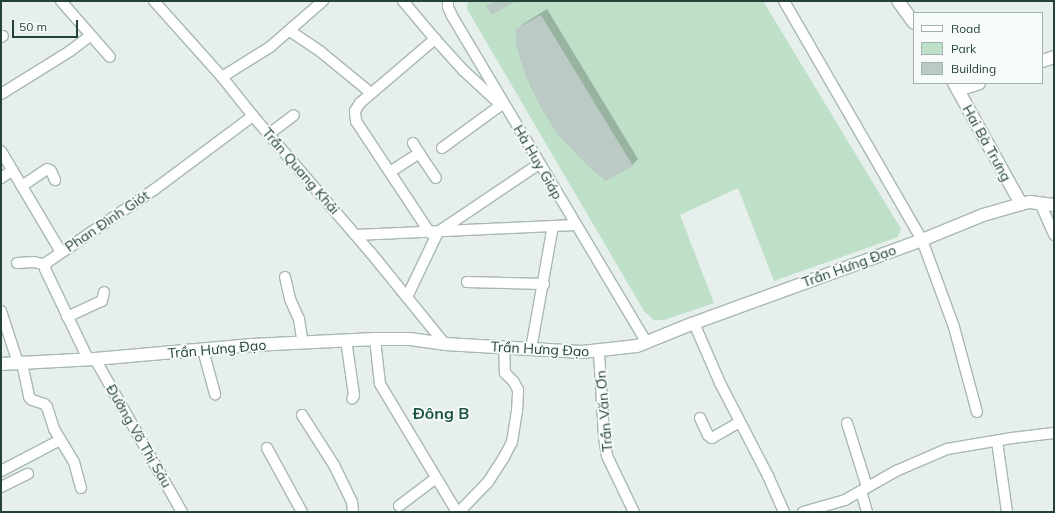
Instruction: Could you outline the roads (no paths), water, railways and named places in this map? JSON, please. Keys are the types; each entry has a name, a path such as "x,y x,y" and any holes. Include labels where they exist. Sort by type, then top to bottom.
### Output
{"main road":[{"path":"898,1 913,22"},
{"path":"1043,62 1054,57"},
{"path":"956,87 973,84"},
{"name":"Hai Bà Trưng","path":"956,87 1021,204"},
{"name":"Trần Hưng Đạo","path":"1,364 375,339 410,339 445,344 599,352 636,346 694,323 922,240 984,215 1021,204 1040,203 1054,205"}],"street":[{"path":"61,1 110,58"},
{"path":"222,77 270,47 290,32 323,1"},
{"name":"Hà Huy Giáp","path":"403,1 434,39 463,70 504,107 647,342"},
{"path":"442,148 504,107 452,16 448,7 448,1"},
{"path":"784,1 922,240 954,327 977,412"},
{"name":"Trần Quang Khải","path":"157,2 222,77 252,116 356,235 445,344"},
{"path":"290,32 322,52 371,93"},
{"path":"1,94 70,51 90,36"},
{"path":"434,39 360,103 355,111 356,121 390,172 434,232"},
{"path":"269,134 294,115"},
{"name":"Phan Đình Giót","path":"46,265 53,256 120,214 252,116"},
{"path":"413,143 436,178"},
{"path":"1,151 4,162 13,170 61,252"},
{"path":"390,172 419,153"},
{"path":"407,297 434,232 539,164"},
{"path":"22,186 47,169 51,171 55,180"},
{"path":"1,178 13,170"},
{"path":"1040,203 1054,235"},
{"path":"356,235 576,225"},
{"path":"531,349 544,284 553,226"},
{"path":"17,263 34,262 46,265 45,269 67,317 91,359"},
{"path":"285,277 290,299 299,319 303,343"},
{"path":"467,282 544,284"},
{"path":"67,317 102,300 104,292"},
{"path":"1,311 20,363 29,397 35,402 44,404 47,407 54,429 72,458 81,488"},
{"path":"694,323 720,383 784,512"},
{"path":"375,339 380,384 458,512 488,482 512,442 517,412 518,390 514,382 505,373 504,347"},
{"path":"346,340 354,395 352,399"},
{"path":"203,350 215,394"},
{"name":"Trần Văn Ơn","path":"599,352 604,437 607,456 634,512"},
{"name":"Đường Võ Thị Sáu","path":"91,359 182,512"},
{"path":"302,415 334,465 352,502 353,512"},
{"path":"700,418 708,435 712,438 740,422"},
{"path":"847,423 864,489 867,512"},
{"path":"803,512 845,500 896,471 940,452 997,441 1054,433"},
{"path":"1,471 60,440"},
{"path":"997,441 1007,512"},
{"path":"267,448 302,512"},
{"path":"1,487 28,474"},
{"path":"399,506 436,478"}],"district":[{"name":"Đông B","path":"441,413"}]}
